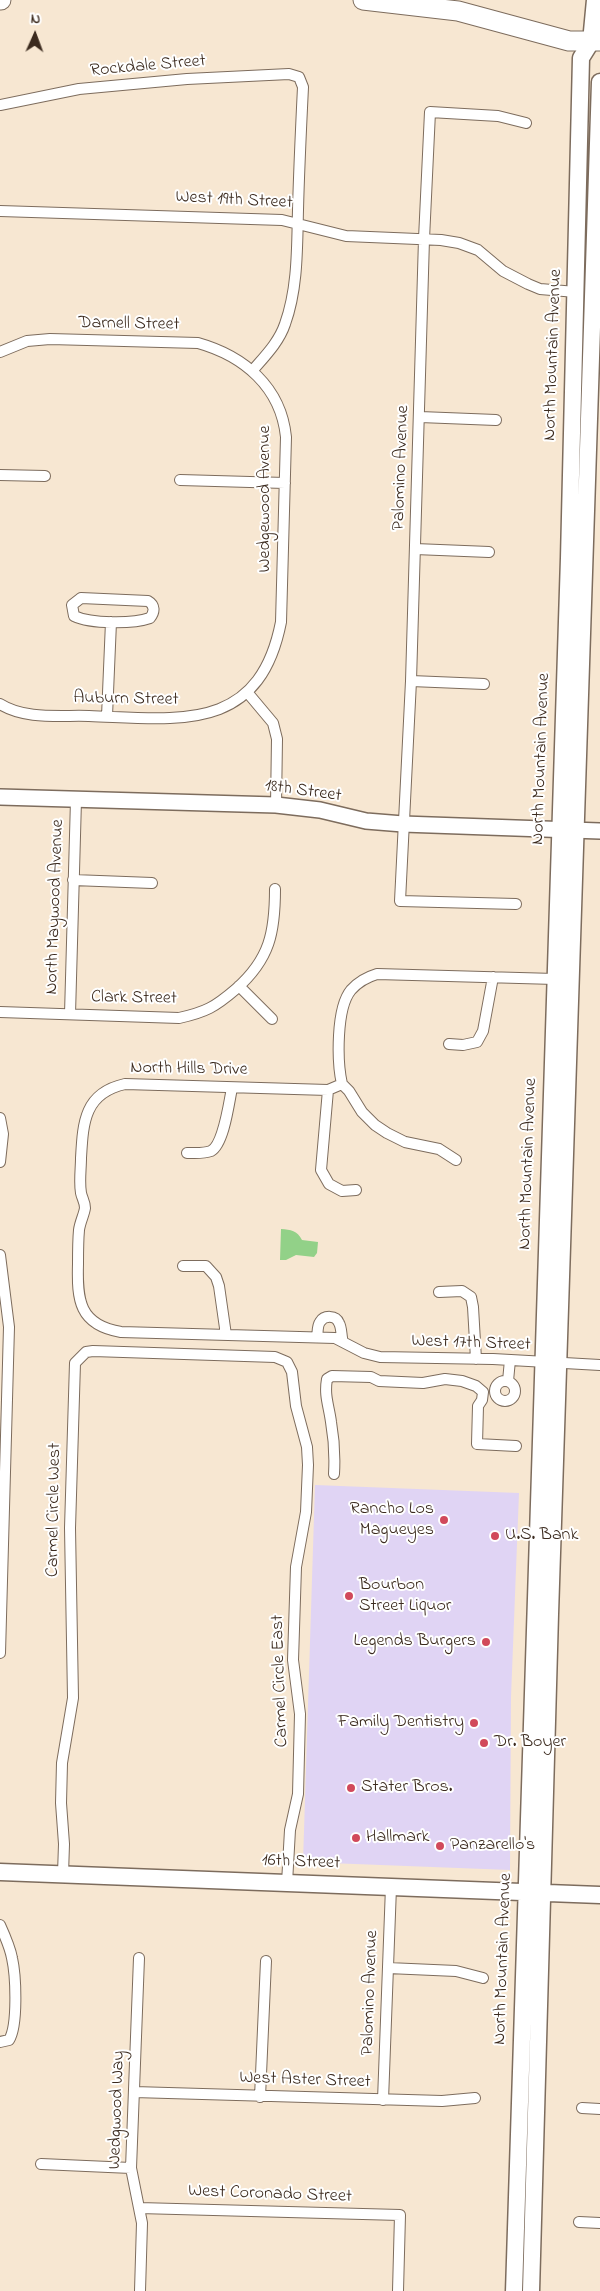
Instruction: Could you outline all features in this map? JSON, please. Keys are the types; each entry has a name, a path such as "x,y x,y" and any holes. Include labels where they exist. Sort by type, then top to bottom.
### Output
{"highway":[{"path":"364,0 458,11 569,41 597,46"}],"main road":[{"name":"North Mountain Avenue","path":"590,293 582,58 597,46 595,1"},
{"name":"North Mountain Avenue","path":"531,2291 535,1893 542,1613 552,1363 568,830 600,82"},
{"name":"18th Street","path":"0,797 276,805 320,810 366,821 403,824 600,831"},
{"name":"North Mountain Avenue","path":"552,1363 555,979 568,830"},
{"name":"16th Street","path":"0,1872 600,1895"},
{"name":"North Mountain Avenue","path":"514,2291 535,1893"}],"street":[{"name":"Rockdale Street","path":"0,105 79,89 177,80 289,74 299,77 303,87 298,223"},
{"name":"Palomino Avenue","path":"516,904 400,901 411,681 424,239 430,112 498,116 526,123"},
{"name":"West 19th Street","path":"0,211 282,220 346,236 424,239 459,243 478,250 503,271 534,286 590,293"},
{"path":"253,370 271,350 284,326 290,307 295,279 298,223"},
{"name":"Darnell Street","path":"0,352 27,341 50,339 198,343 218,348 237,358 253,370"},
{"name":"Wedgewood Avenue","path":"248,692 261,676 269,661 277,643 281,622 286,437 282,411 272,392 253,370"},
{"path":"420,417 496,420"},
{"path":"0,475 45,476"},
{"path":"180,480 285,483"},
{"path":"415,549 489,552"},
{"path":"81,598 148,601 153,605 153,615 150,618 111,622 80,619 74,616 72,605 81,598"},
{"path":"107,716 111,622"},
{"path":"411,681 484,684"},
{"path":"248,692 273,723 277,739 276,805"},
{"name":"Auburn Street","path":"0,704 26,714 183,718 217,711 248,692"},
{"name":"North Maywood Avenue","path":"70,1014 76,800"},
{"path":"73,880 152,883"},
{"name":"Clark Street","path":"0,1012 179,1018 204,1013 239,986 257,969 266,951 275,916 275,888"},
{"path":"456,1160 439,1149 405,1142 375,1125 362,1112 349,1091 342,1084 340,1074 341,1016 350,991 361,982 377,974 555,979"},
{"path":"449,1044 463,1045 477,1042 483,1032 493,977"},
{"path":"239,986 272,1019"},
{"name":"North Hills Drive","path":"281,1336 121,1332 103,1327 83,1311 78,1289 79,1232 85,1208 81,1187 82,1130 86,1114 94,1102 113,1087 124,1084 328,1090 342,1084"},
{"path":"187,1153 204,1153 213,1150 220,1141 232,1088"},
{"path":"328,1090 321,1170 328,1184 342,1190 356,1190"},
{"path":"0,1118 0,1162"},
{"path":"0,1255 9,1327 4,1390 0,1653"},
{"path":"183,1266 206,1266 216,1277 226,1335"},
{"path":"439,1292 462,1291 470,1297 473,1307 476,1359"},
{"path":"317,1337 318,1323 323,1318 329,1316 335,1318 340,1323 343,1342"},
{"name":"West 17th Street","path":"281,1336 335,1338 364,1353 380,1357 510,1360 600,1365"},
{"name":"Carmel Circle West","path":"63,1874 62,1763 73,1698 70,1528 75,1363 86,1352 93,1351 247,1355 276,1357 287,1362"},
{"path":"495,1391 498,1398 509,1400 514,1390 508,1381 510,1360"},
{"name":"Carmel Circle East","path":"287,1362 292,1372 296,1406 307,1447 308,1465 306,1512 296,1567 293,1660 300,1714 298,1794 290,1830 287,1883"},
{"path":"334,1474 332,1427 325,1400 327,1379 332,1376 371,1377 379,1381 423,1383 445,1379 462,1381 476,1386 483,1392 495,1391"},
{"path":"495,1391 500,1382 508,1381"},
{"path":"483,1392 482,1400 478,1406 477,1444 516,1446"},
{"name":"Palomino Avenue","path":"384,2100 391,1887"},
{"path":"0,1925 13,1959 14,2032 4,2041"},
{"name":"Wedgwood Way","path":"139,1958 131,2168 142,2223 140,2291"},
{"path":"260,2097 266,1961"},
{"path":"388,1968 456,1971 483,1978"},
{"name":"West Aster Street","path":"134,2092 442,2102 475,2098"},
{"path":"582,2108 600,2108"},
{"path":"41,2164 131,2168"},
{"name":"West Coronado Street","path":"140,2208 400,2215 398,2291"},
{"path":"579,2222 600,2223"}],"shaded area":[{"path":"315,1485 519,1493 511,1697 510,1870 303,1862"}],"green space":[{"path":"281,1229 296,1232 302,1240 318,1242 317,1253 314,1257 296,1255 286,1260 280,1260"}],"place":[{"name":"Rancho Los Magueyes","path":"444,1520"},
{"name":"U.S. Bank","path":"495,1536"},
{"name":"Bourbon Street Liquor","path":"349,1596"},
{"name":"Legends Burgers","path":"486,1642"},
{"name":"Family Dentistry","path":"474,1723"},
{"name":"Dr. Boyer","path":"484,1743"},
{"name":"Stater Bros.","path":"351,1788"},
{"name":"Hallmark","path":"356,1838"},
{"name":"Panzarello's","path":"440,1846"}]}
